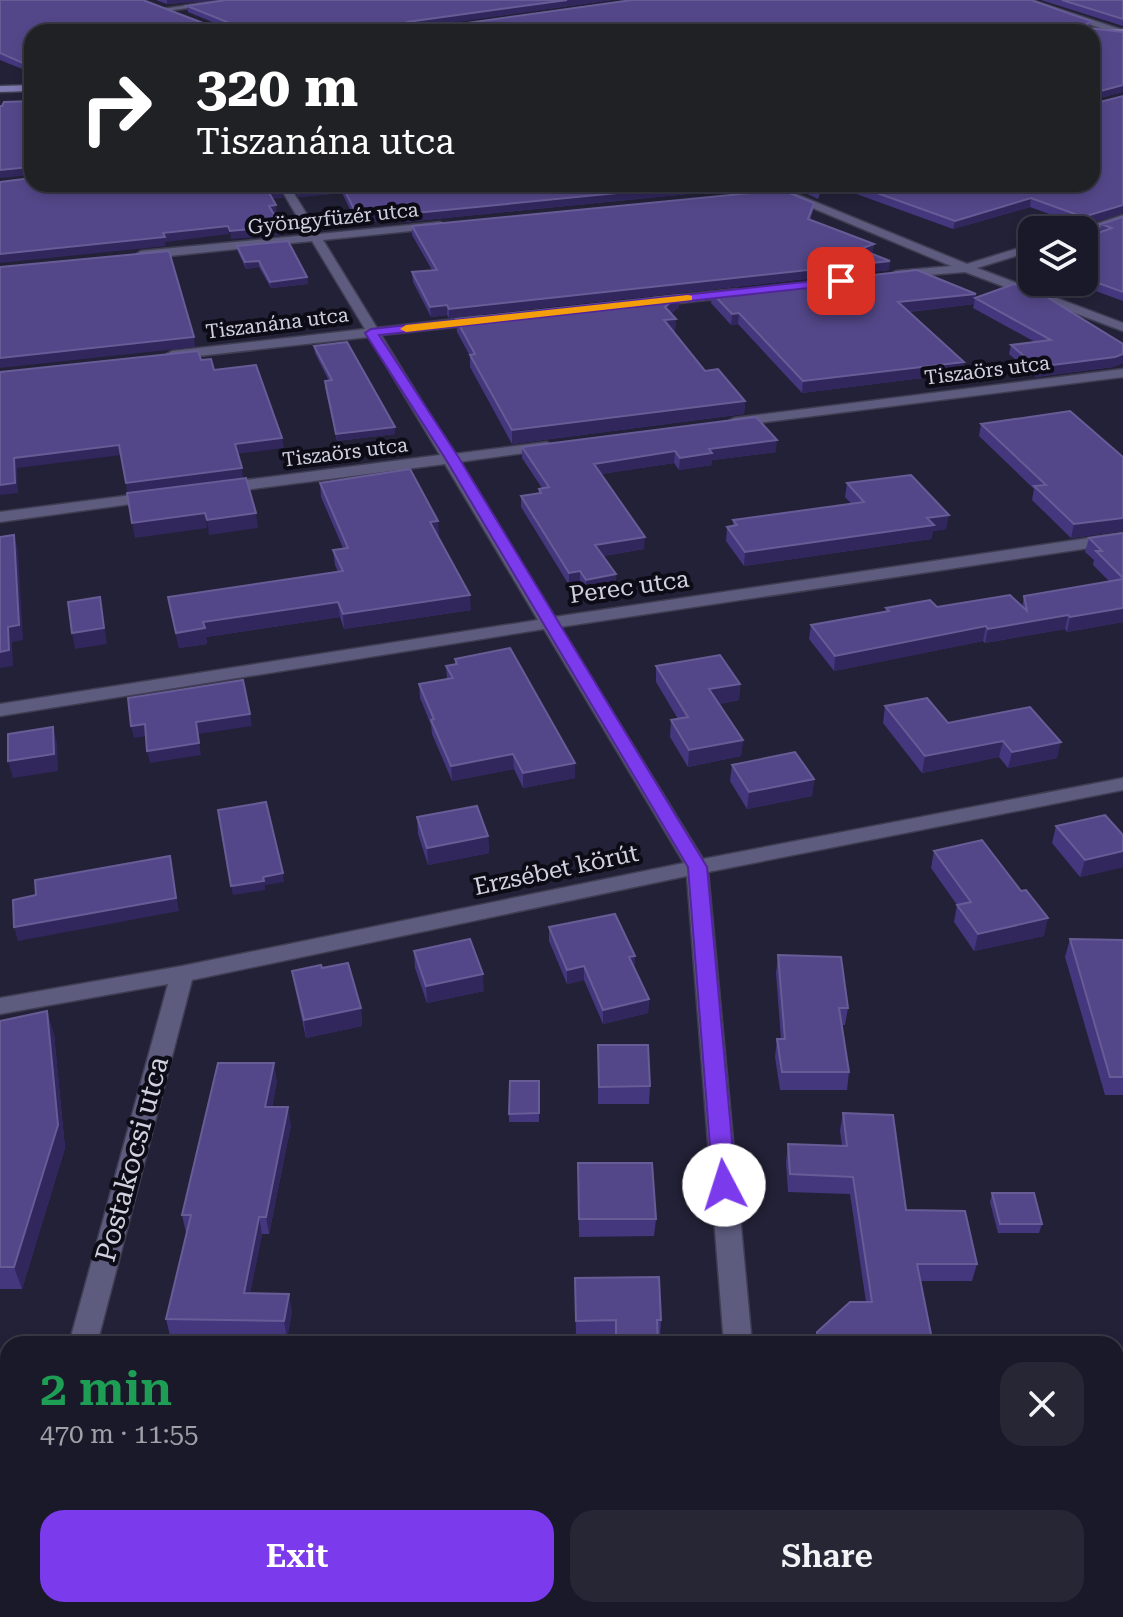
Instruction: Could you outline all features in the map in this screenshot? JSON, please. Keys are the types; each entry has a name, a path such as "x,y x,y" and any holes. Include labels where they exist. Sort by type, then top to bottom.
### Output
{"main road":[{"path":"1100,32 1122,32"},
{"path":"0,89 24,88"}],"street":[{"path":"166,9 244,0"},
{"path":"1026,1 1042,0"},
{"path":"1026,1 1097,24"},
{"path":"153,5 190,18"},
{"path":"1100,25 1122,32"},
{"path":"288,192 371,333 452,458 697,867 737,1336"},
{"path":"752,195 783,192 966,268 1123,327"},
{"path":"1098,226 1123,218"},
{"name":"Gyöngyfüzér utca","path":"126,256 456,224"},
{"path":"888,276 966,268 1018,251"},
{"path":"637,303 747,291"},
{"name":"Tiszanána utca","path":"155,357 496,319"},
{"name":"Tiszaörs utca","path":"717,425 1123,373"},
{"name":"Tiszaörs utca","path":"203,491 561,444"},
{"path":"0,517 171,495"},
{"name":"Perec utca","path":"0,710 550,623 1123,538"},
{"name":"Erzsébet körút","path":"0,1006 182,974 697,867 1123,784"},
{"name":"Postakocsi utca","path":"85,1336 182,974"}],"building":[{"path":"0,0 143,0 206,24 24,24 24,64 0,53"},
{"path":"226,0 567,0 407,22 232,24 187,6"},
{"path":"632,0 1031,0 1091,21 1087,24 460,24"},
{"path":"1062,0 1123,0 1123,19"},
{"path":"1100,29 1123,32 1123,85 1100,91"},
{"path":"1123,96 1123,205 1080,216 1031,198 955,221 874,192 1100,192 1100,102"},
{"path":"24,101 24,168 0,170 0,106 4,102"},
{"path":"24,179 24,192 269,192 276,205 269,206 281,226 230,231 228,226 163,233 165,237 0,254 0,182"},
{"path":"346,192 628,192 405,214 403,210 357,215"},
{"path":"787,192 814,203 808,219 874,244 860,249 890,261 449,309 447,305 430,307 412,272 437,270 412,226"},
{"path":"1123,217 1123,292 1098,283 1098,233 1112,228 1101,224"},
{"path":"288,241 307,277 270,282 259,261 245,262 237,246"},
{"path":"169,251 194,337 0,358 0,267"},
{"path":"917,270 976,294 898,302 964,362 803,381 739,313 732,314 712,293"},
{"path":"1014,284 1018,285 1018,296 1045,296 1123,344 1123,354 1037,367 1011,345 1051,340 975,298"},
{"path":"679,295 665,307 676,319 664,320 705,371 718,369 745,401 512,430 470,355 475,354 456,319"},
{"path":"347,342 395,427 336,434 325,381 332,380 314,346"},
{"path":"198,351 201,360 211,359 214,370 256,365 282,438 235,444 242,468 126,483 119,445 14,458 15,483 0,485 0,372"},
{"path":"1070,411 1123,457 1123,518 1074,524 1034,486 1046,485 981,424"},
{"path":"756,417 777,440 709,449 712,453 680,458 675,451 594,464 645,537 595,545 616,574 586,580 580,571 569,573 521,496 541,493 539,489 549,487 522,447"},
{"path":"410,469 438,521 430,522 470,595 343,614 338,602 203,622 205,628 176,633 168,597 343,571 333,550 348,548 320,483"},
{"path":"911,475 949,515 927,518 934,525 745,552 727,527 737,525 733,520 864,502 847,483"},
{"path":"246,478 256,513 207,520 205,513 132,523 127,493"},
{"path":"1123,533 1123,578 1096,551 1102,551 1089,538"},
{"path":"14,535 19,625 8,627 9,650 0,652 0,537"},
{"path":"1123,579 1123,608 988,629 986,626 835,656 811,625 930,600 937,607 1010,595 1027,611 1024,596"},
{"path":"100,597 104,628 72,633 68,602"},
{"path":"510,648 575,763 523,773 513,754 451,766 419,684 453,678 446,666 457,664 455,659"},
{"path":"720,655 740,684 709,689 743,740 689,750 671,720 688,717 656,666"},
{"path":"243,680 250,714 196,722 199,743 147,751 145,724 131,726 128,698"},
{"path":"927,698 948,723 1030,707 1061,742 1012,752 1003,741 925,756 885,706"},
{"path":"53,727 54,754 8,761 8,734"},
{"path":"795,752 814,779 749,792 732,765"},
{"path":"266,802 283,873 263,877 264,881 231,886 218,810"},
{"path":"477,806 488,836 427,848 417,817"},
{"path":"1105,815 1123,835 1123,851 1085,860 1056,826"},
{"path":"982,840 1021,891 1026,890 1048,918 978,934 957,905 971,902 934,851"},
{"path":"170,856 176,898 14,927 13,900 36,895 35,880"},
{"path":"615,914 635,956 629,957 649,999 603,1010 584,966 567,970 549,927"},
{"path":"470,939 483,974 426,986 414,951"},
{"path":"1070,939 1123,940 1123,1077 1110,1077"},
{"path":"778,955 841,957 848,1008 839,1008 849,1072 782,1072 777,1039 785,1039"},
{"path":"348,963 361,1008 304,1020 292,971"},
{"path":"47,1011 58,1125 14,1267 0,1267 0,1021"},
{"path":"598,1045 648,1045 650,1086 599,1087"},
{"path":"218,1063 274,1063 265,1107 288,1107 266,1217 259,1217 244,1293 289,1294 284,1321 166,1319 191,1215 182,1215"},
{"path":"510,1081 539,1081 539,1113 509,1114"},
{"path":"843,1113 893,1115 906,1210 965,1211 977,1264 917,1264 931,1336 818,1336 817,1332 850,1302 872,1302 853,1177 790,1174 788,1144 847,1146"},
{"path":"578,1163 652,1163 656,1219 579,1219"},
{"path":"992,1193 1034,1193 1042,1224 1000,1224"},
{"path":"659,1277 661,1320 657,1320 658,1336 616,1336 616,1320 576,1321 575,1278"}],"slow traffic":[{"path":"406,329 688,298"}],"route":[{"path":"724,1185 697,867 452,458 371,333 841,281"}]}
